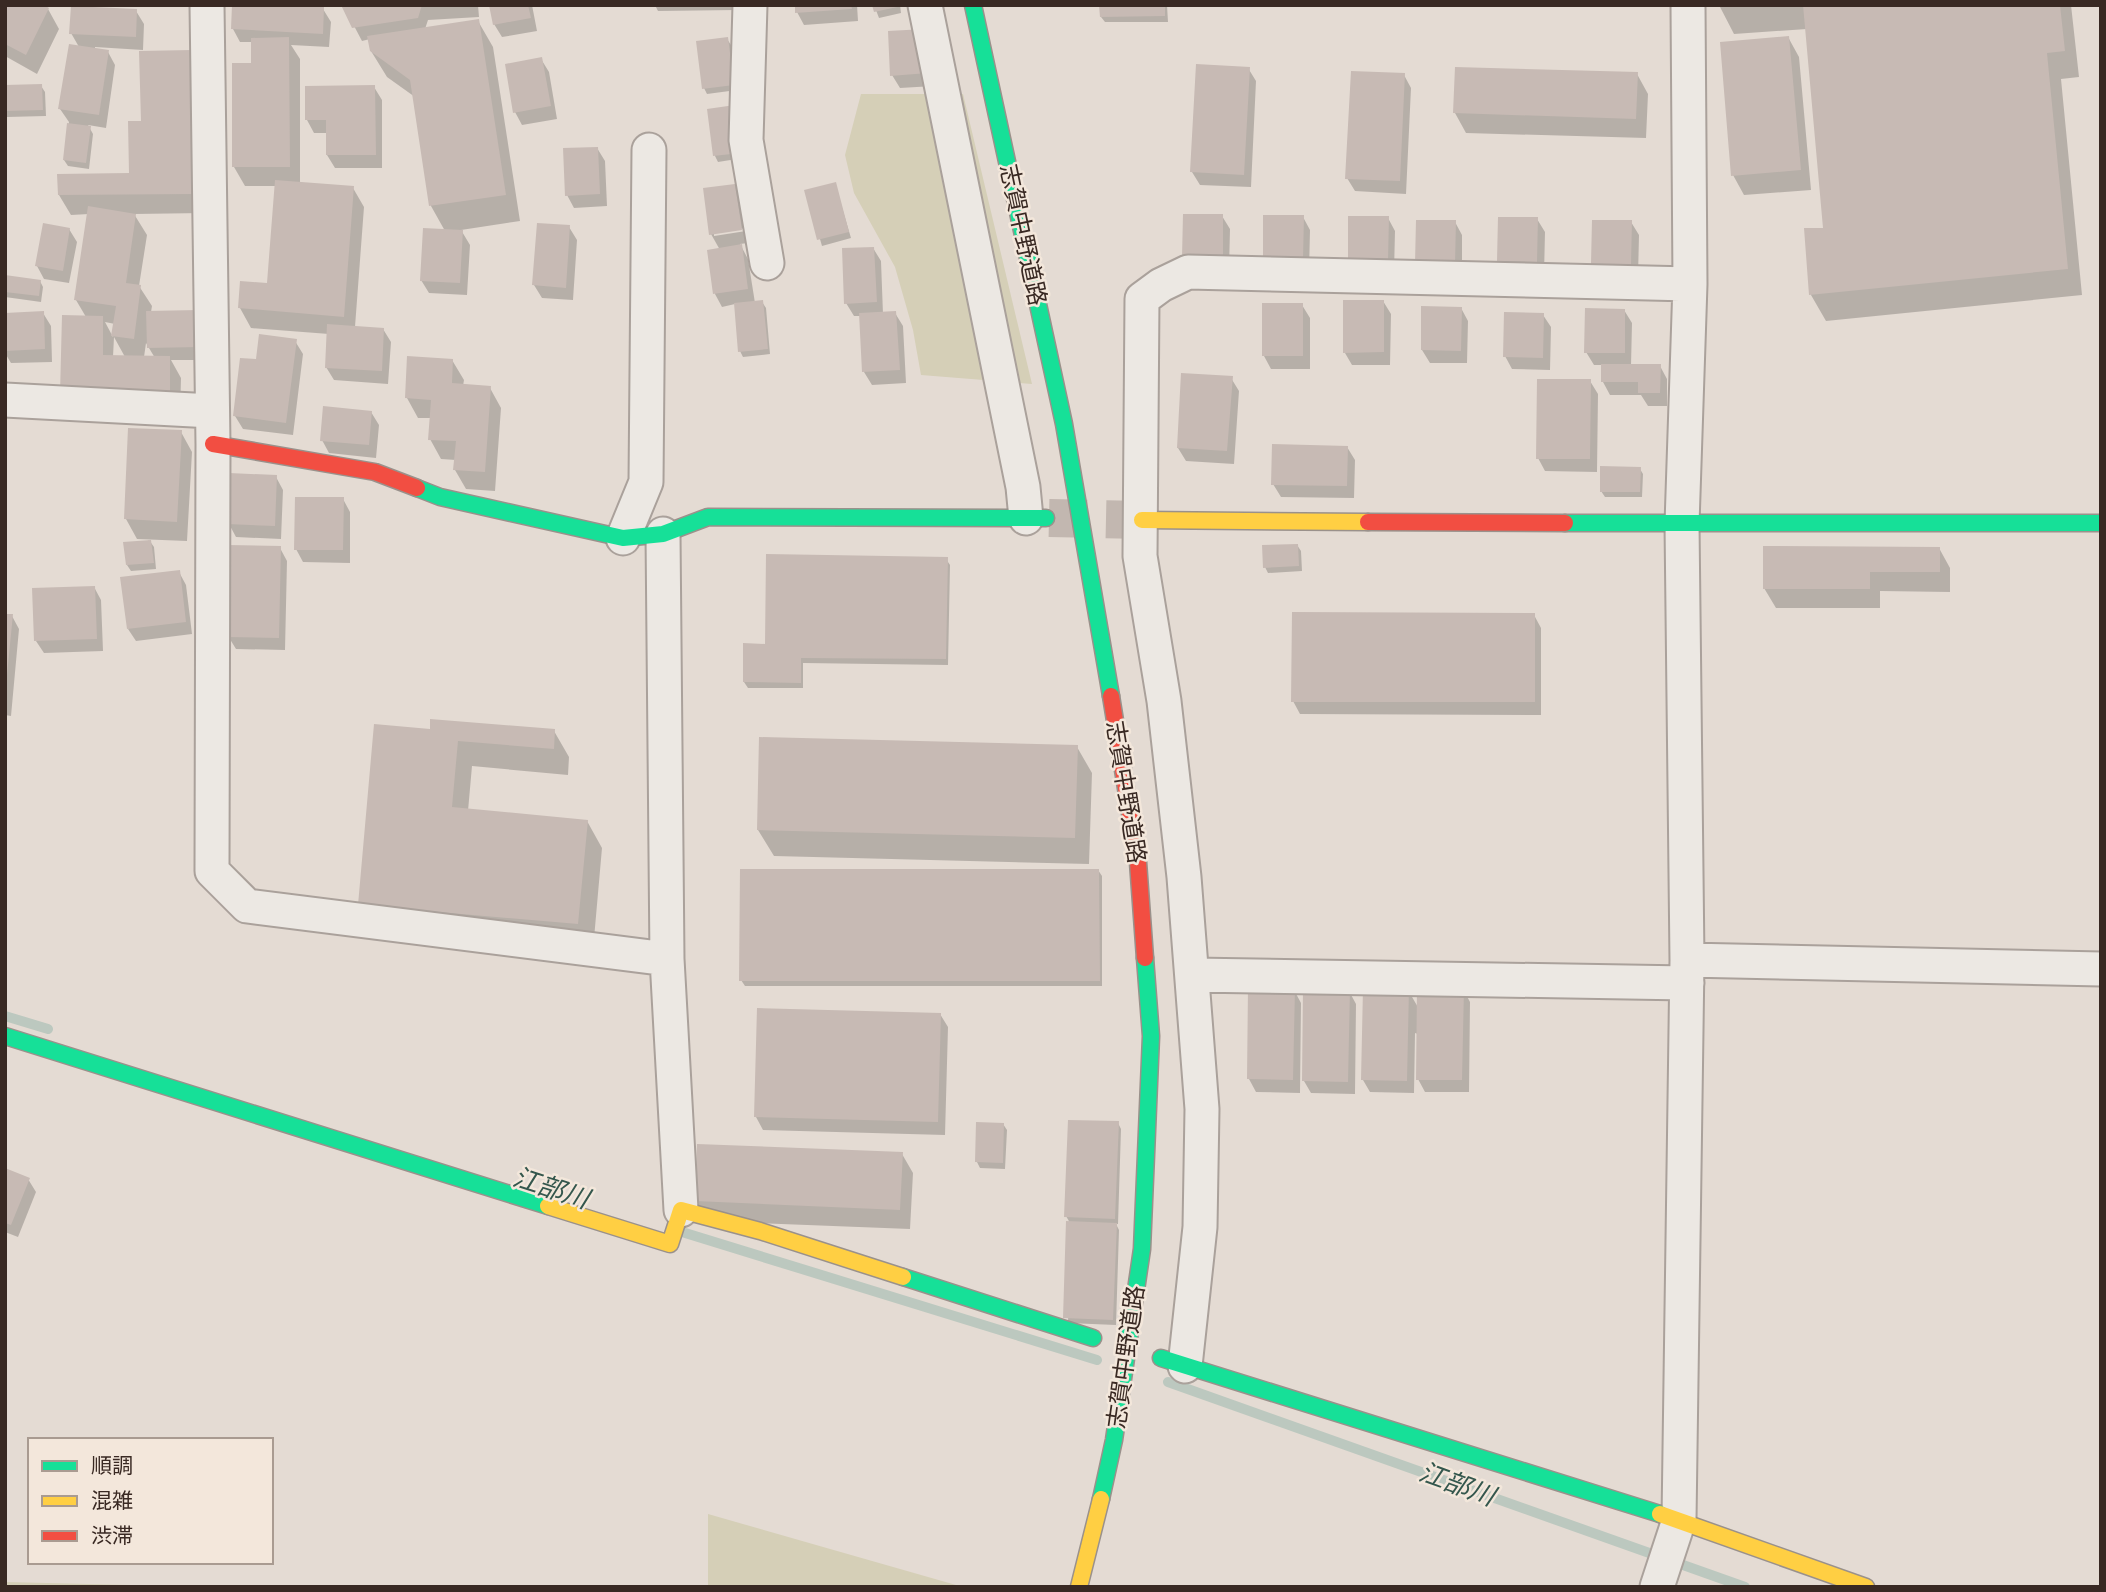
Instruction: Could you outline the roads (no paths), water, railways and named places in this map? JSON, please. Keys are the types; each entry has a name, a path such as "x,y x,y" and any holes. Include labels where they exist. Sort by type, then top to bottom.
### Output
{"street":[{"path":"207,5 213,444 212,871 247,906 667,959"},
{"path":"750,5 747,140 767,263"},
{"path":"213,444 374,472 440,497 623,538 663,534 708,517 1036,518 1023,487 925,5"},
{"name":"志賀中野道路","path":"973,5 1064,424 1103,643 1138,862 1151,1036 1142,1249 1114,1440 1079,1587"},
{"path":"1657,1587 1679,1520 1687,972 1682,524 1689,284 1688,5"},
{"path":"623,538 646,482 649,150"},
{"path":"1689,284 1188,272 1161,285 1142,299 1140,556 1164,701 1193,975 1202,1109 1200,1227 1173,1362 1679,1520 1866,1587"},
{"path":"5,400 212,411"},
{"path":"1142,520 1682,524 2101,523"},
{"path":"5,1036 670,1244 681,1210 667,959 663,534"},
{"path":"1193,975 2101,969"},
{"path":"681,1210 760,1231 1093,1338"}],"waterway":[{"name":"江部川","path":"5,1016 48,1029"},
{"name":"江部川","path":"682,1232 1097,1360"},
{"name":"江部川","path":"1168,1382 1745,1587"}],"tunnel":[{"path":"1049,518 1142,520"}]}
